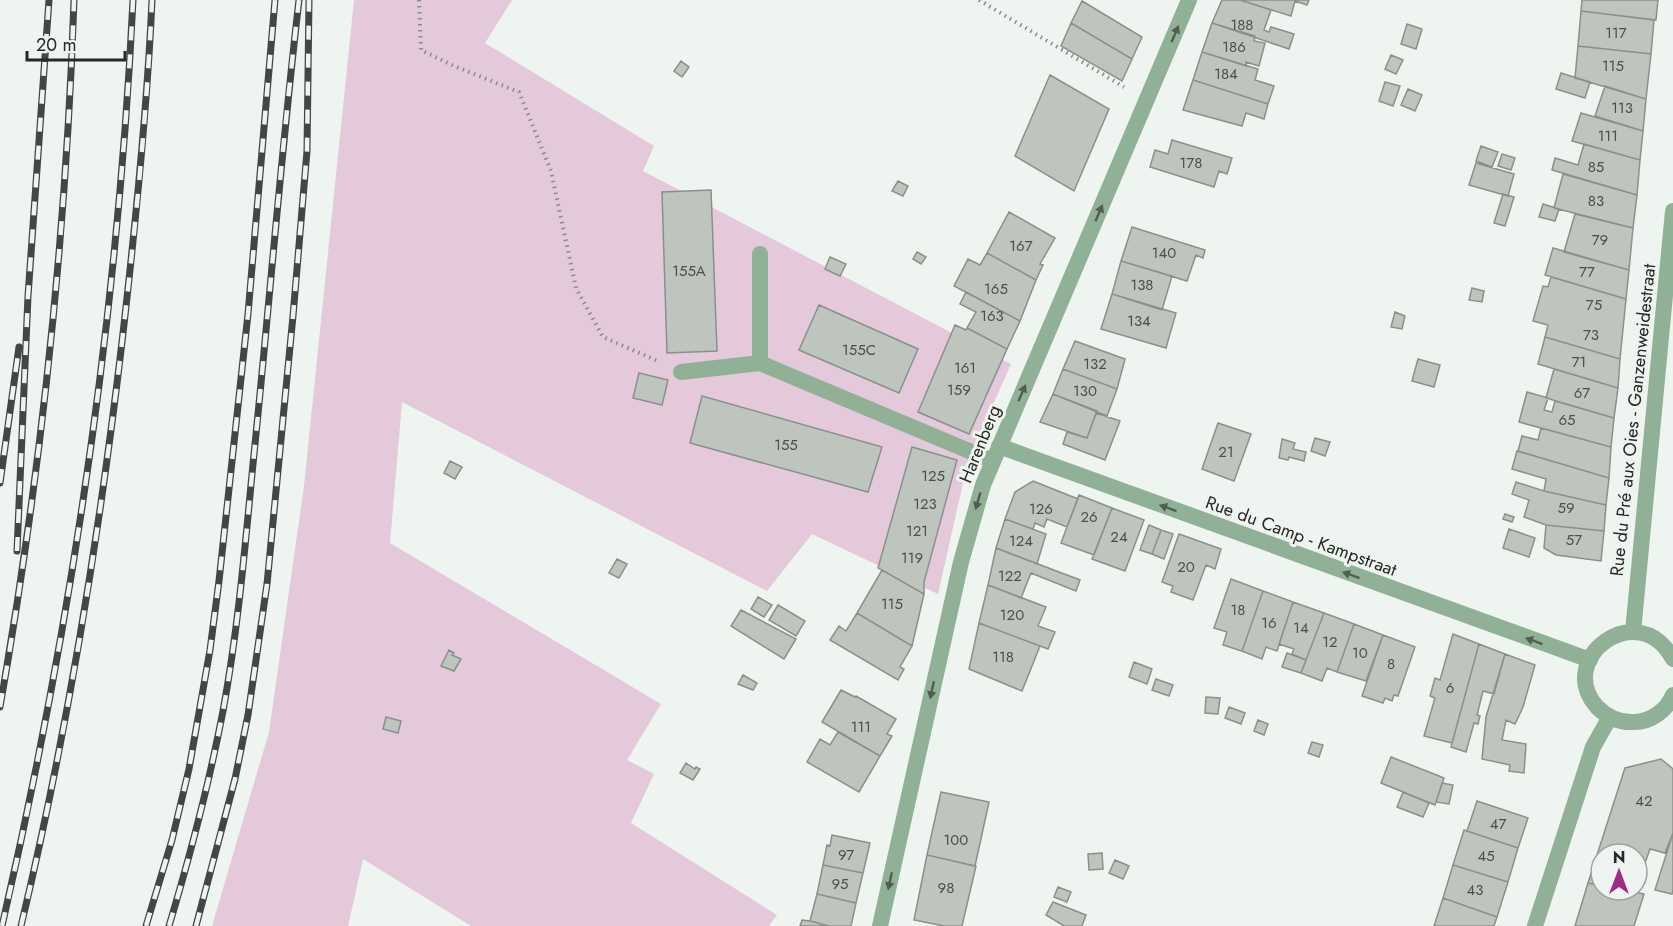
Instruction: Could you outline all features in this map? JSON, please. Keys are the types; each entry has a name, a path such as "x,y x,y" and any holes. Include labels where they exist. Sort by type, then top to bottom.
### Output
{"street":[{"name":"Harenberg","path":"880,926 961,562 983,485 1189,0"},
{"name":"Rue du Pré aux Oies - Ganzenweidestraat","path":"1633,632 1673,212"},
{"path":"681,372 760,363 760,254"},
{"name":"Rue du Camp - Kampstraat","path":"760,363 996,454 1590,660"},
{"path":"1673,659 1668,649 1658,640 1646,634 1622,633 1602,643 1595,650 1587,669 1587,688 1595,705 1610,717 1623,722 1637,722 1668,716 1673,694"},
{"path":"1535,926 1593,747 1610,717"}],"path":[{"path":"419,0 421,50 519,92 551,171 576,288 603,337 681,372"},
{"path":"979,0 1128,89"}],"shaded area":[{"path":"354,0 512,0 485,43 654,146 643,171 1011,364 968,461 938,594 812,534 767,591 402,402 390,543 661,704 627,760 654,774 631,823 777,915 769,926 471,926 363,859 348,926 212,926 269,732 304,486"}],"building":[{"path":"1222,0 1240,0 1271,10 1264,30 1269,32 1271,27 1294,34 1289,49 1212,23"},
{"path":"1240,0 1309,0 1307,5 1295,1 1291,16"},
{"path":"1582,0 1658,0 1656,20 1581,11"},
{"path":"1082,1 1142,37 1132,59 1071,23"},
{"path":"1581,11 1654,20 1651,54 1578,46"},
{"path":"1071,23 1132,59 1122,81 1061,46"},
{"path":"1212,23 1255,36 1254,41 1265,43 1259,66 1246,62 1246,66 1202,52"},
{"path":"1407,24 1422,29 1416,49 1401,44"},
{"path":"1578,46 1651,54 1646,99 1575,78"},
{"path":"1202,52 1258,69 1255,80 1274,86 1268,104 1193,80"},
{"path":"1391,55 1403,60 1396,74 1385,69"},
{"path":"681,61 689,67 682,77 674,71"},
{"path":"1561,73 1590,82 1585,98 1556,89"},
{"path":"1050,75 1109,109 1074,191 1015,156"},
{"path":"1193,80 1268,104 1264,119 1246,113 1242,126 1183,110"},
{"path":"1385,82 1400,86 1393,106 1379,101"},
{"path":"1605,86 1646,99 1643,131 1595,116"},
{"path":"1408,89 1422,95 1415,111 1401,105"},
{"path":"1581,113 1643,131 1640,160 1572,141"},
{"path":"1172,140 1232,158 1227,174 1219,171 1214,187 1150,167 1155,150 1168,154"},
{"path":"1584,144 1640,160 1637,195 1552,170 1555,158 1578,165"},
{"path":"1481,146 1498,152 1492,167 1476,161"},
{"path":"1502,154 1515,158 1511,170 1498,166"},
{"path":"1476,163 1514,174 1508,196 1469,185"},
{"path":"1563,174 1637,195 1633,228 1554,208"},
{"path":"898,181 908,186 903,196 892,191"},
{"path":"711,190 717,351 667,353 662,192"},
{"path":"1503,194 1514,197 1505,226 1494,223"},
{"path":"1543,204 1559,209 1555,221 1539,217"},
{"path":"1009,212 1055,238 1040,264 1043,265 1036,280 987,253"},
{"path":"1575,214 1633,228 1629,270 1564,252"},
{"path":"1132,227 1205,250 1203,258 1196,255 1187,281 1121,261"},
{"path":"1553,248 1629,270 1626,299 1545,275"},
{"path":"917,252 926,257 921,264 913,259"},
{"path":"987,253 1036,280 1020,321 954,286 968,259 980,265"},
{"path":"830,257 846,264 840,276 825,269"},
{"path":"1121,261 1172,276 1162,310 1112,294"},
{"path":"1551,277 1626,299 1620,359 1545,337 1548,325 1533,321 1543,286 1548,287"},
{"path":"1472,288 1484,291 1482,302 1469,300"},
{"path":"966,292 1020,321 1007,349 967,328 976,312 960,304"},
{"path":"1112,294 1176,313 1166,348 1101,329"},
{"path":"819,305 918,349 899,393 799,350"},
{"path":"1395,312 1405,316 1402,329 1391,327"},
{"path":"955,325 966,330 967,328 1007,349 969,434 918,412"},
{"path":"1545,337 1620,359 1618,388 1538,364"},
{"path":"1075,341 1125,359 1117,389 1063,369"},
{"path":"1418,359 1440,365 1434,387 1412,381"},
{"path":"1063,369 1117,389 1107,416 1053,394"},
{"path":"1554,369 1618,388 1614,418 1546,398"},
{"path":"639,373 668,380 662,405 633,398"},
{"path":"1527,392 1548,398 1544,410 1552,412 1555,401 1614,418 1611,447 1519,422"},
{"path":"1053,394 1097,411 1087,438 1040,422"},
{"path":"702,396 882,447 868,492 690,443"},
{"path":"1096,413 1120,421 1105,460 1063,444 1067,432 1087,438"},
{"path":"1218,423 1251,434 1234,481 1202,469"},
{"path":"1541,428 1611,447 1609,478 1518,451 1522,436 1538,440"},
{"path":"1315,438 1330,442 1325,456 1311,451"},
{"path":"1282,439 1295,443 1293,449 1306,452 1304,461 1289,457 1288,460 1279,458"},
{"path":"912,447 957,460 924,582 924,594 878,568"},
{"path":"1517,451 1609,478 1606,505 1544,491 1546,479 1512,469"},
{"path":"450,461 462,467 455,479 444,473"},
{"path":"1033,481 1078,499 1067,527 1047,519 1044,527 1035,523 1033,529 1005,519 1015,492"},
{"path":"1516,482 1606,505 1604,531 1546,525 1524,517 1529,500 1512,494"},
{"path":"1079,495 1112,508 1094,555 1061,543"},
{"path":"1112,508 1144,520 1125,571 1092,559"},
{"path":"1505,514 1514,517 1512,522 1503,519"},
{"path":"1005,519 1046,534 1037,564 996,548"},
{"path":"1149,525 1161,530 1152,554 1140,550"},
{"path":"1546,525 1604,531 1601,561 1556,555 1544,548"},
{"path":"1509,529 1535,538 1529,557 1503,548"},
{"path":"1161,530 1173,534 1164,559 1152,554"},
{"path":"1179,534 1221,549 1215,569 1206,565 1193,600 1171,592 1173,586 1162,582"},
{"path":"996,548 1080,580 1076,591 1031,573 1021,598 988,585"},
{"path":"617,559 627,564 619,578 609,573"},
{"path":"882,570 924,594 912,646 857,613"},
{"path":"1231,579 1263,591 1242,651 1223,645 1227,632 1214,628"},
{"path":"988,585 1046,607 1038,626 1055,632 1048,649 979,623"},
{"path":"1263,591 1293,602 1277,651 1266,647 1262,659 1242,651"},
{"path":"758,597 772,605 764,617 751,609"},
{"path":"1293,602 1324,613 1306,660 1292,654 1294,649 1279,644"},
{"path":"778,605 805,621 796,636 769,620"},
{"path":"741,610 796,639 784,659 731,626"},
{"path":"857,613 912,646 900,667 904,669 898,680 830,640 839,626 846,631"},
{"path":"1324,613 1354,624 1337,672 1327,668 1322,681 1301,673"},
{"path":"979,623 1040,646 1022,691 969,669"},
{"path":"1354,624 1383,635 1366,681 1337,672"},
{"path":"1453,634 1479,644 1452,743 1424,736 1435,698 1430,696 1435,678 1440,680"},
{"path":"1383,635 1415,647 1398,696 1394,695 1392,701 1385,698 1383,703 1362,696"},
{"path":"1479,644 1505,654 1494,694 1483,691 1477,715 1480,716 1478,724 1474,723 1466,752 1451,747"},
{"path":"449,650 454,653 452,655 461,659 454,671 441,666"},
{"path":"1287,653 1306,660 1301,673 1282,667"},
{"path":"1505,654 1535,665 1523,707 1515,724 1506,720 1502,740 1526,744 1524,773 1509,771 1510,765 1482,759 1486,717"},
{"path":"1134,662 1152,669 1147,684 1129,677"},
{"path":"743,675 757,683 753,690 738,684"},
{"path":"1156,679 1173,685 1169,696 1152,690"},
{"path":"841,690 896,719 887,734 892,736 880,756 822,722"},
{"path":"1206,697 1220,698 1218,714 1205,713"},
{"path":"1229,707 1245,713 1241,724 1225,718"},
{"path":"386,717 401,721 398,733 383,729"},
{"path":"1258,720 1268,724 1264,735 1254,731"},
{"path":"838,732 880,756 859,792 807,762 820,739 830,745"},
{"path":"1312,742 1323,745 1319,757 1308,753"},
{"path":"1391,757 1444,778 1435,805 1381,783"},
{"path":"1661,759 1673,769 1673,833 1665,853 1650,849 1649,852 1649,842 1601,842 1625,768"},
{"path":"686,763 695,769 696,767 700,769 693,780 680,773"},
{"path":"1442,783 1453,785 1449,804 1436,802"},
{"path":"941,792 989,802 975,866 927,855"},
{"path":"1403,792 1429,803 1423,817 1397,807"},
{"path":"1477,801 1528,818 1518,848 1467,831"},
{"path":"1464,830 1518,848 1508,882 1453,865"},
{"path":"1673,833 1673,890 1672,894 1655,890"},
{"path":"832,835 870,843 863,873 823,865 827,845 830,846"},
{"path":"1102,853 1103,869 1089,870 1088,854"},
{"path":"927,855 976,866 962,926 944,926 914,920"},
{"path":"1115,860 1129,866 1123,879 1109,873"},
{"path":"823,865 863,873 856,903 817,894"},
{"path":"1453,865 1508,882 1497,917 1443,898"},
{"path":"1588,883 1589,902 1642,902 1634,926 1575,926"},
{"path":"1058,887 1071,892 1067,902 1054,897"},
{"path":"817,894 856,903 851,926 829,926 810,921"},
{"path":"1443,898 1497,917 1494,926 1434,926"},
{"path":"1053,902 1086,915 1082,926 1064,926 1046,915"},
{"path":"802,920 810,921 829,926 800,926"}],"railway":[{"path":"17,551 28,296 49,0"},
{"path":"0,707 28,531 49,355 65,178 74,0"},
{"path":"2,926 50,697 88,466 116,233 133,0"},
{"path":"21,926 67,709 103,489 136,214 152,0"},
{"path":"146,926 172,840 189,769 210,650 248,314 275,0"},
{"path":"169,926 212,766 233,650 299,0"},
{"path":"196,926 235,779 248,715 267,584 307,151 309,0"},
{"path":"0,483 19,347"}]}
